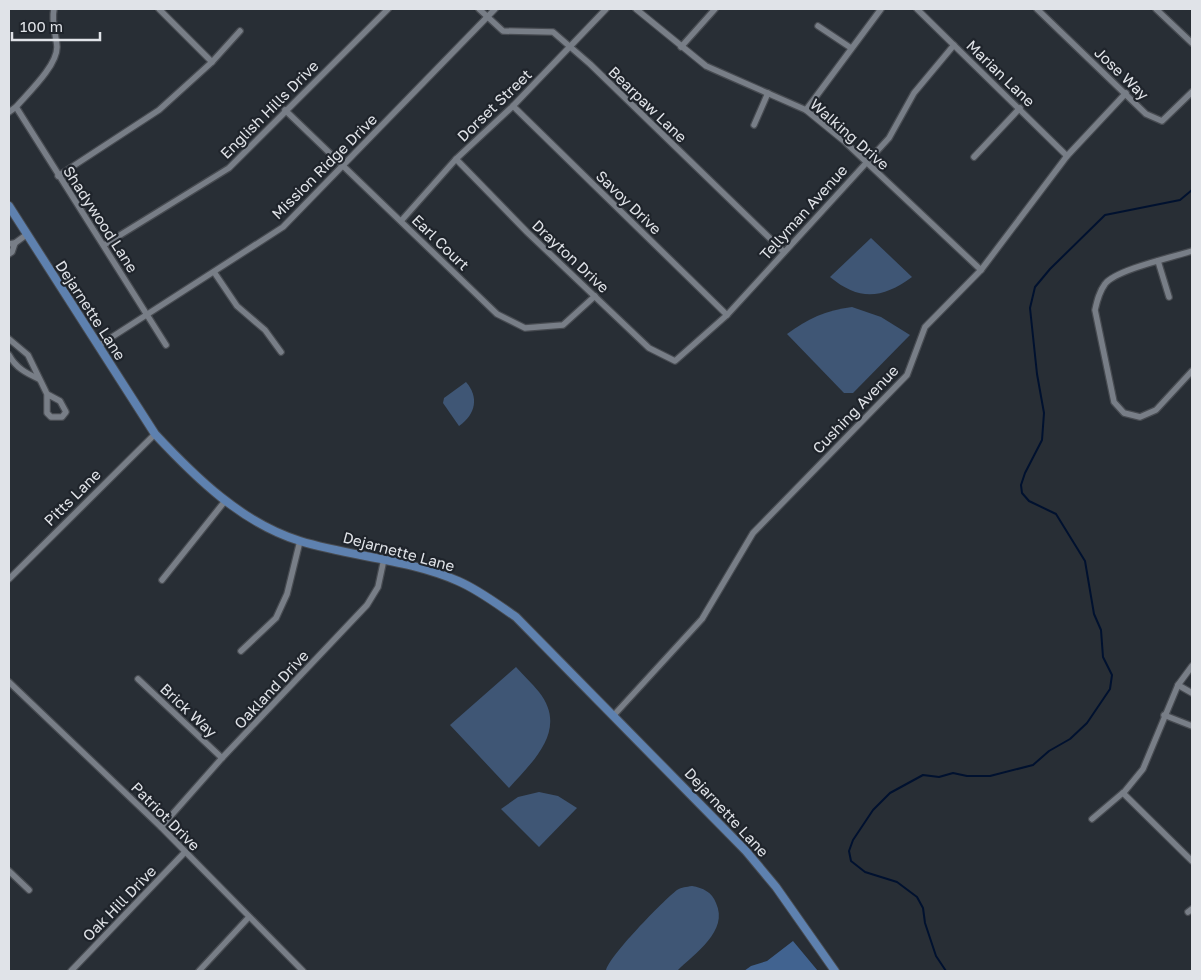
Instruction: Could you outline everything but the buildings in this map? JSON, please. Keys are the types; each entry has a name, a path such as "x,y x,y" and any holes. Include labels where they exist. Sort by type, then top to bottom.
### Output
{"main road":[{"name":"Dejarnette Lane","path":"9,206 155,434 184,466 225,502 261,524 300,541 384,559 458,581 488,597 516,617 746,851 782,895 835,971"}],"street":[{"path":"9,112 16,107 53,62 57,48 53,28 54,9"},
{"path":"159,9 212,62"},
{"name":"English Hills Drive","path":"104,245 229,168 388,9"},
{"name":"Bearpaw Lane","path":"479,9 503,31 553,32 784,252"},
{"name":"Mission Ridge Drive","path":"98,346 283,227 495,9"},
{"name":"Dorset Street","path":"401,221 456,159 513,106 606,9"},
{"name":"Walking Drive","path":"636,9 706,66 806,110 866,162 981,270"},
{"path":"681,47 715,9"},
{"path":"806,110 881,9"},
{"name":"Marian Lane","path":"916,9 1020,108 1067,156"},
{"name":"Jose Way","path":"1037,9 1146,114 1162,121 1192,92"},
{"path":"1156,9 1192,42"},
{"path":"818,26 851,48"},
{"path":"58,176 160,110 212,62 240,31"},
{"name":"Tellyman Avenue","path":"675,361 728,315 889,138 914,93 954,45"},
{"path":"754,125 768,93"},
{"name":"Cushing Avenue","path":"614,715 702,619 752,533 907,375 925,327 981,270 1067,156 1126,93"},
{"name":"Savoy Drive","path":"513,106 728,315"},
{"name":"Shadywood Lane","path":"16,107 166,345"},
{"path":"974,156 1020,108"},
{"name":"Earl Court","path":"285,110 497,314 525,328 563,325 596,296"},
{"name":"Drayton Drive","path":"456,159 527,232 649,348 675,361"},
{"path":"9,254 12,252 12,243 26,235"},
{"path":"1192,251 1116,274 1105,284 1098,299 1096,310 1114,402 1124,413 1131,417 1147,415 1156,410 1192,371"},
{"path":"1158,261 1169,297"},
{"path":"214,272 237,306 265,330 281,352"},
{"path":"9,339 28,355 48,394"},
{"path":"9,355 14,364 23,372 39,379"},
{"name":"Pitts Lane","path":"9,579 155,434"},
{"path":"162,580 225,502"},
{"path":"241,651 276,618 287,594 300,541"},
{"name":"Oakland Drive","path":"161,827 222,758 367,605 378,587 384,559"},
{"path":"1092,819 1123,793 1143,769 1178,685 1192,666"},
{"name":"Brick Way","path":"138,679 222,758"},
{"name":"Patriot Drive","path":"9,682 161,827 303,971"},
{"path":"1178,685 1192,693"},
{"path":"1164,715 1192,726"},
{"path":"1123,793 1192,861"},
{"name":"Oak Hill Drive","path":"71,971 185,852"},
{"path":"9,871 29,890"},
{"path":"199,971 249,918"}],"shaded area":[{"path":"871,238 912,277 891,290 871,294 851,290 830,277"},
{"path":"852,307 881,317 910,335 853,393 844,393 787,334 817,316 834,310"},
{"path":"466,382 473,394 474,405 469,416 459,426 443,403 444,398"},
{"path":"516,667 539,692 547,706 550,719 549,732 537,756 509,788 450,725"},
{"path":"539,792 558,796 577,808 539,847 501,809 518,797"},
{"path":"692,886 710,893 719,913 718,923 714,932 701,949 677,971 606,971 625,942 661,905 677,890"},
{"path":"793,941 818,971 744,971 751,966 767,961"}],"waterway":[{"path":"946,971 936,956 925,923 923,908 917,897 897,882 865,872 851,861 849,851 853,840 873,810 890,793 923,775 939,777 953,773 967,776 990,776 1033,765 1049,751 1070,739 1087,723 1110,689 1112,675 1103,657 1101,630 1094,614 1085,561 1056,514 1029,501 1022,493 1021,485 1025,473 1042,440 1044,413 1037,374 1030,308 1035,287 1050,269 1105,215 1180,200 1192,190"}]}
